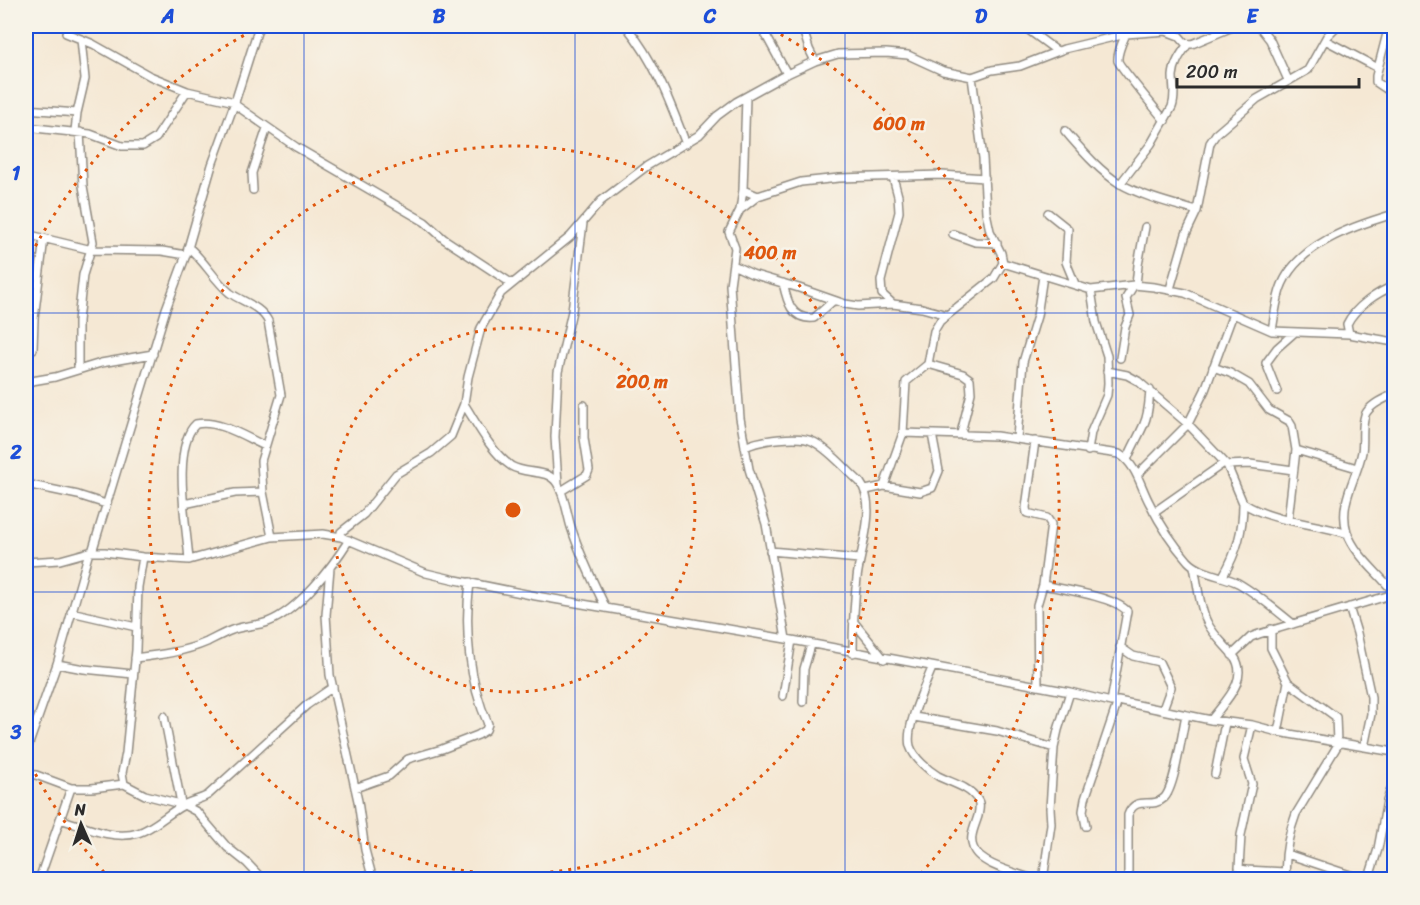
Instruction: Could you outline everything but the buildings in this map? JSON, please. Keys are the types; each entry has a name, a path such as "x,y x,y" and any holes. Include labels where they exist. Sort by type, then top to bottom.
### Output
{"street":[{"path":"26,752 57,664 71,612 166,309 186,255 212,165 235,103 259,26"},
{"path":"626,26 665,88 686,144"},
{"path":"761,26 787,74"},
{"path":"802,26 815,61"},
{"path":"1023,26 1058,51"},
{"path":"1172,26 1179,36"},
{"path":"1120,183 1143,155 1165,120 1174,101 1174,68 1188,44 1235,26"},
{"path":"1259,26 1270,40 1288,80"},
{"path":"1170,289 1186,234 1197,211 1210,142 1216,134 1257,99 1308,70 1325,40 1337,26"},
{"path":"1389,26 1376,82 1395,94"},
{"path":"341,537 340,532 364,514 396,474 431,453 451,436 464,404 468,377 481,328 501,293 557,248 602,201 647,166 699,135 717,116 746,97 787,74 815,61 838,54 886,52 908,55 949,73 972,77 992,70 1020,66 1058,51 1126,33 1155,30 1174,32 1188,44"},
{"path":"66,33 93,44 150,76 187,91 235,103 267,128 372,193 425,222 444,239 511,283"},
{"path":"1126,33 1118,60 1121,68 1165,120"},
{"path":"78,369 77,326 83,275 92,250 92,235 83,186 77,113 85,79 81,39"},
{"path":"1325,40 1378,68"},
{"path":"884,486 903,433 906,382 928,364 934,331 940,321 994,278 1003,263 997,243 990,231 986,212 985,178 972,77"},
{"path":"26,127 78,132 122,146 143,146 156,138 187,91"},
{"path":"746,97 743,190 740,210 730,229 735,248 730,285 740,418 749,469 762,509 789,640 783,696"},
{"path":"26,109 77,113"},
{"path":"253,190 252,174 267,128"},
{"path":"1065,131 1104,172 1120,183 1170,204 1197,211"},
{"path":"740,210 758,196 801,182 869,176 942,175 985,178"},
{"path":"892,304 882,294 881,281 899,212 894,177"},
{"path":"743,190 758,196"},
{"path":"1048,213 1068,229 1066,262 1075,284"},
{"path":"1272,331 1280,290 1302,256 1344,230 1395,214"},
{"path":"583,223 572,310 558,372 555,437 559,488 590,575 606,608"},
{"path":"1120,358 1125,327 1130,315 1126,298 1135,285 1145,227"},
{"path":"26,234 92,250 162,251 186,255"},
{"path":"953,234 975,242 997,243"},
{"path":"33,349 34,319 44,238"},
{"path":"188,247 206,263 228,291 261,311 268,321 273,356 281,385 276,417 261,461 263,492 272,537"},
{"path":"1003,263 1091,290 1135,285 1170,289 1185,293 1272,331 1350,334 1395,342"},
{"path":"733,265 752,274 833,301 858,306 892,304 922,308 947,315"},
{"path":"1017,438 1023,362 1037,316 1043,276"},
{"path":"783,283 786,300 791,310 799,316 814,318 833,301"},
{"path":"1350,334 1347,324 1352,316 1384,290 1395,286"},
{"path":"1088,451 1091,432 1107,395 1107,356 1096,322 1091,290"},
{"path":"1137,475 1188,424 1198,407 1233,314"},
{"path":"1277,391 1266,363 1277,348 1294,333"},
{"path":"26,382 55,377 126,357 153,354"},
{"path":"928,364 963,374 970,380 970,393 961,433"},
{"path":"1213,368 1230,373 1249,384 1269,410 1289,421 1292,426 1296,450 1288,520"},
{"path":"1107,371 1127,375 1150,390 1188,424 1226,464 1242,503 1239,542 1233,560 1223,576"},
{"path":"1127,460 1144,424 1149,408 1150,390"},
{"path":"1232,655 1251,638 1271,629 1395,594 1365,560 1348,534 1346,523 1348,494 1363,448 1365,416 1377,403 1395,394"},
{"path":"464,404 479,428 510,465 520,471 546,474 552,477 559,488"},
{"path":"559,488 587,475 589,470 584,438 584,405"},
{"path":"189,560 182,455 186,439 196,424 208,423 220,426 265,446"},
{"path":"903,433 961,433 1017,438 1088,451 1119,454 1127,460 1167,533 1194,567 1205,619 1239,667 1237,684 1233,692 1211,720"},
{"path":"866,490 884,486 920,492 932,489 939,471 932,434"},
{"path":"745,447 759,441 771,440 801,439 814,442 860,482 866,490 866,529 853,621 853,653"},
{"path":"1035,441 1026,508 1027,513 1050,521 1043,585 1037,605 1038,687"},
{"path":"1296,450 1357,468"},
{"path":"1154,512 1226,464 1250,464 1293,470"},
{"path":"26,484 78,495 106,504"},
{"path":"184,504 235,493 263,492"},
{"path":"1242,503 1272,516 1348,534"},
{"path":"26,562 60,560 91,552 189,560 272,537 323,534 349,540 426,573 470,582 1163,709 1226,723 1252,725 1278,732 1395,752"},
{"path":"135,658 176,652 236,629 268,622 287,610 330,568 349,540"},
{"path":"770,550 860,559"},
{"path":"124,784 122,766 126,753 135,658 138,587 143,557"},
{"path":"1194,567 1240,584 1293,624"},
{"path":"330,568 326,623 330,675 355,788 365,850 373,879"},
{"path":"355,788 389,776 408,759 442,749 486,730 488,724 475,681 467,629 470,582"},
{"path":"1043,585 1096,597 1125,608 1128,615 1120,647 1115,702 1085,800 1083,811 1086,826"},
{"path":"1349,607 1371,697 1371,720 1364,747"},
{"path":"71,612 136,627"},
{"path":"853,621 884,659"},
{"path":"1252,725 1244,759 1252,784 1241,835 1239,868 1286,876 1288,839 1296,814 1321,777 1338,742 1336,717 1288,682 1271,648 1271,629"},
{"path":"803,702 804,669 811,645"},
{"path":"1120,647 1133,656 1159,662 1171,687 1163,709"},
{"path":"57,664 133,674"},
{"path":"932,668 910,729 910,746 920,760 937,776 971,793 980,803 972,839 975,852 989,863 1036,879"},
{"path":"1278,732 1288,682"},
{"path":"60,819 117,835 129,835 145,830 182,804 200,800 208,795 307,705 333,687"},
{"path":"1043,879 1050,835 1054,748 1070,692"},
{"path":"1128,879 1128,815 1136,804 1160,801 1167,795 1176,766 1186,715"},
{"path":"164,716 182,804"},
{"path":"914,717 997,731 1054,748"},
{"path":"1215,774 1226,723"},
{"path":"26,774 36,775 71,788 124,784 145,795 182,804 197,812 227,848 247,862 263,879"},
{"path":"1287,854 1359,878 1369,878 1378,849 1387,801 1395,780"},
{"path":"39,879 71,788"}]}
